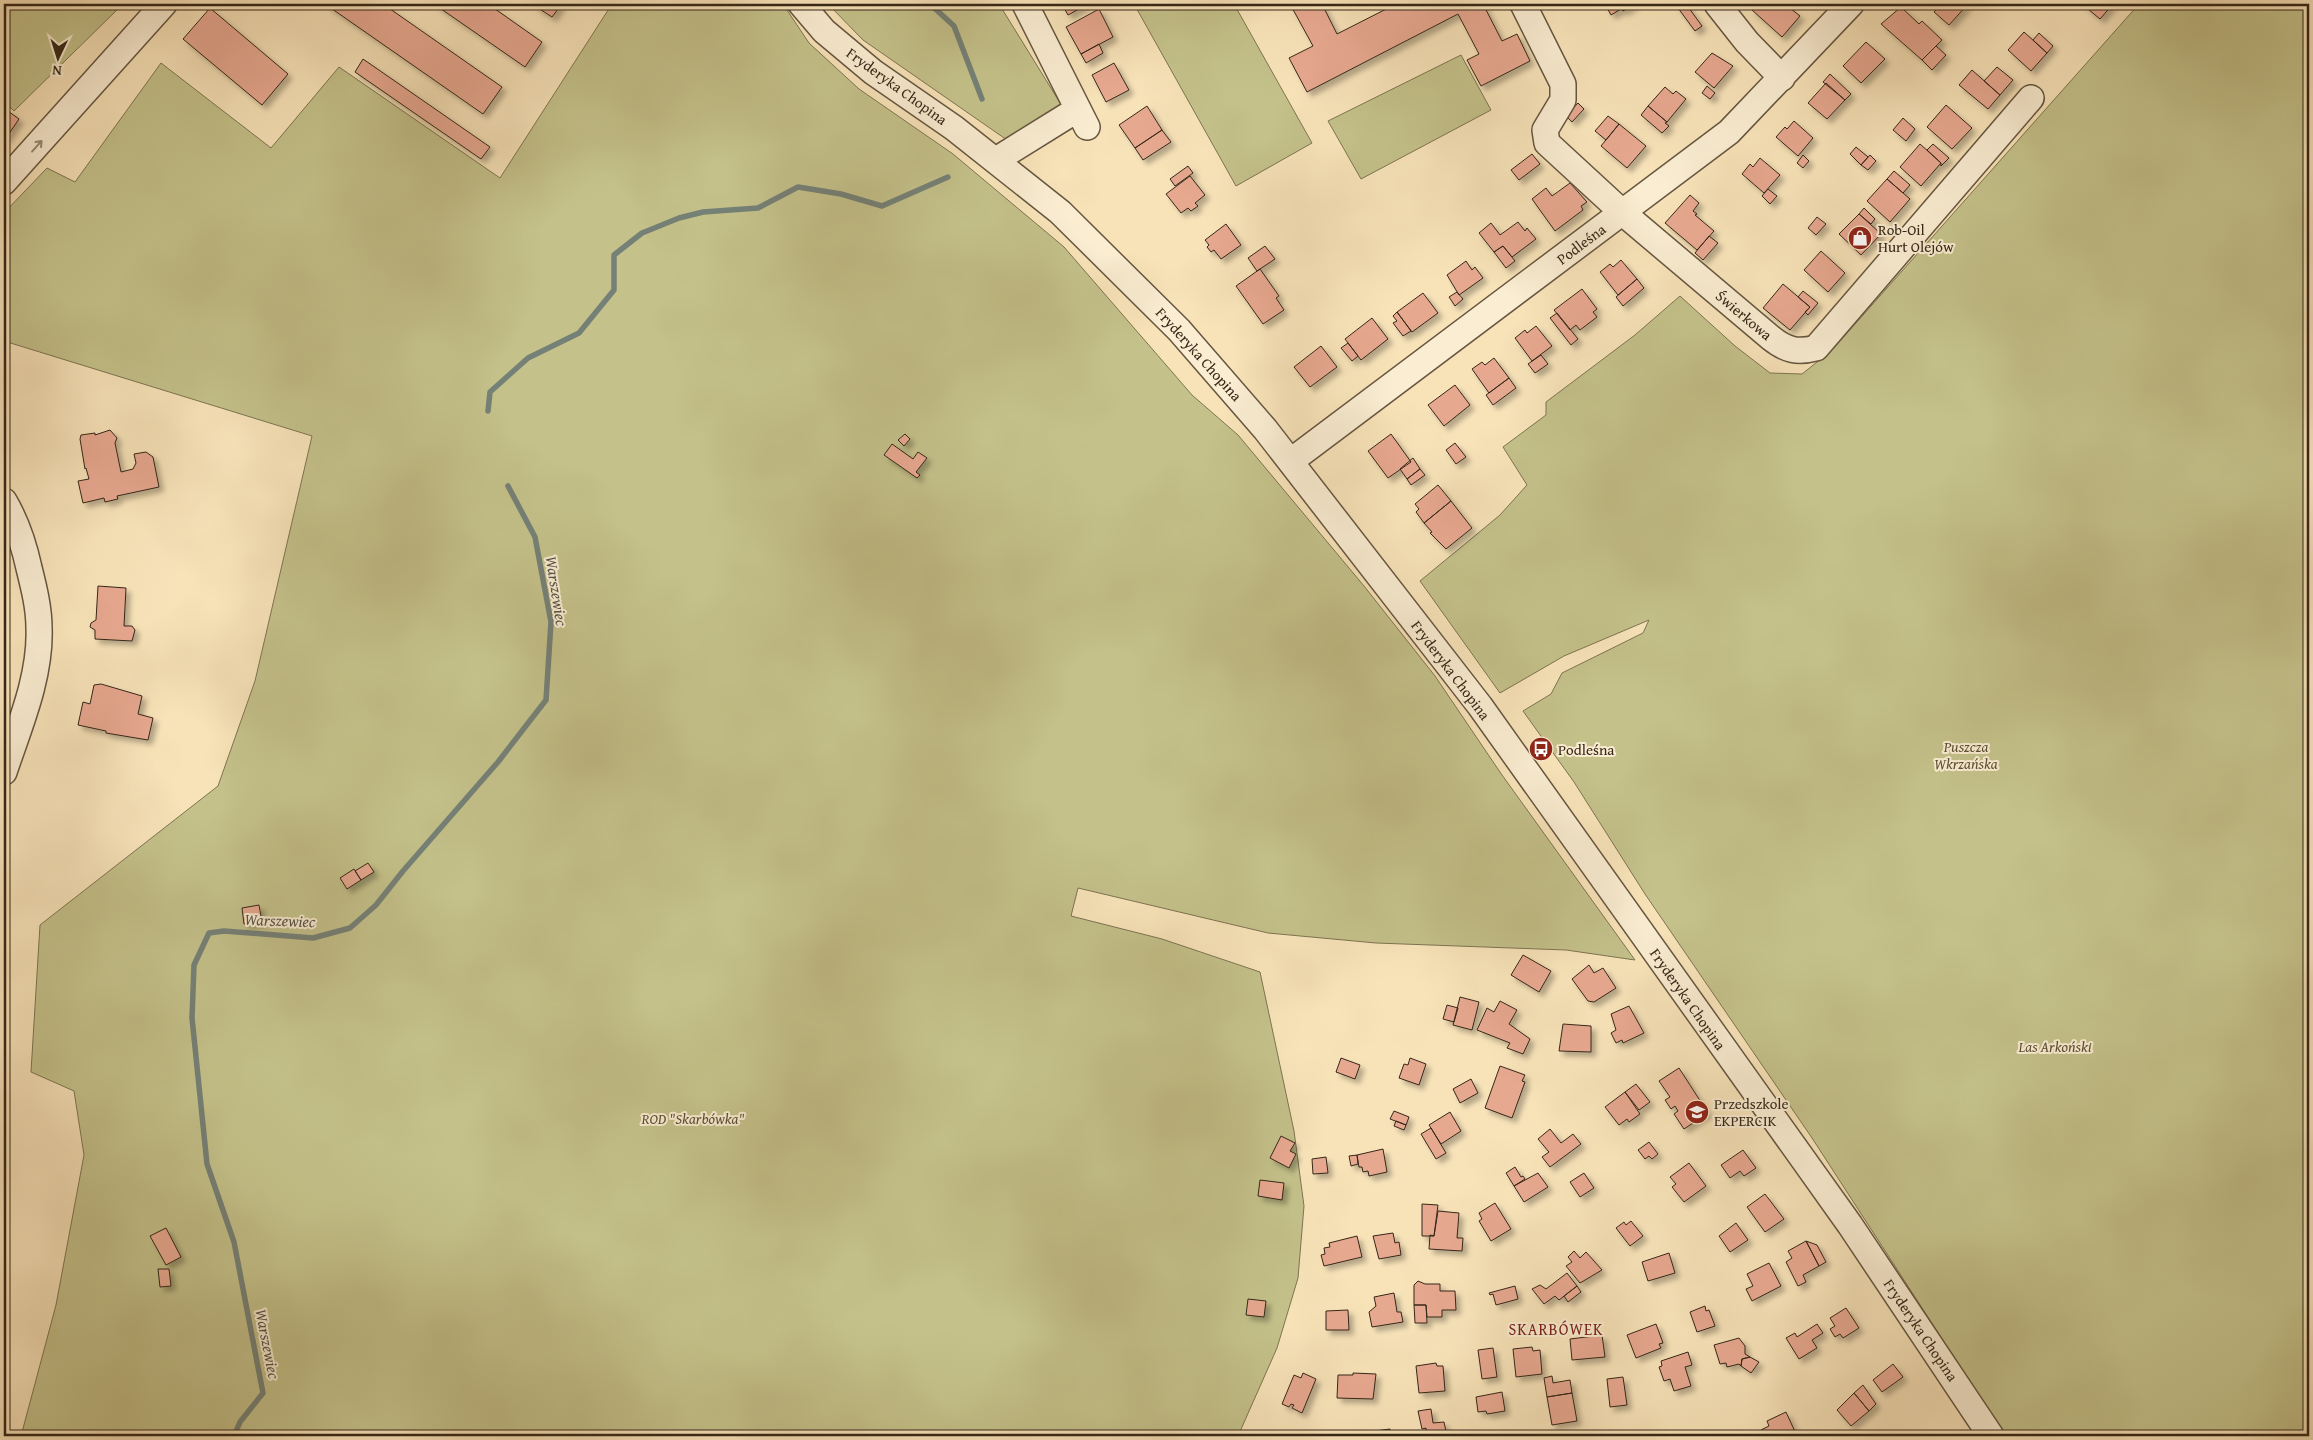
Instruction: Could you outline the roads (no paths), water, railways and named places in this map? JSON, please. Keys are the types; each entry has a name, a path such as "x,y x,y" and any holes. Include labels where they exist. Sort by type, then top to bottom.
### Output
{"street":[{"name":"Fryderyka Chopina","path":"801,4 824,30 873,72 996,160 1060,212 1179,330 1291,461 1480,706 1850,1225 1992,1436"},
{"path":"996,160 1083,118 1025,4"},
{"name":"Świerkowa","path":"1523,4 1563,84 1563,100 1545,130 1547,143 1623,213 1783,348 1804,351 1816,348 2031,98"},
{"path":"1717,4 1747,42 1782,78"},
{"name":"Podleśna","path":"1291,461 1730,132 1851,4"},
{"path":"4,182 158,12"},
{"path":"4,501 25,552 36,598 39,629 34,677 4,768"}],"waterway":[{"name":"Warszewiec","path":"930,4 954,26 982,99"},
{"name":"Warszewiec","path":"488,411 490,392 528,358 579,333 614,290 614,255 642,233 679,218 703,212 758,208 798,187 841,194 882,206 948,177"},
{"name":"Warszewiec","path":"234,1436 240,1422 263,1393 234,1242 207,1164 192,1018 194,965 209,933 224,931 313,938 350,928 376,905 403,871 498,762 546,700 551,622 535,537 508,486"}],"place":[{"name":"Rob-Oil Hurt Olejów","path":"1860,238"},
{"name":"Podleśna","path":"1541,749"},
{"name":"Przedszkole EKPERCIK","path":"1697,1112"}],"district":[{"name":"SKARBÓWEK","path":"1556,1329"}],"park label":[{"name":"Puszcza Wkrzańska","path":"1966,754"},
{"name":"Las Arkoński","path":"2055,1046"},
{"name":"ROD \"Skarbówka\"","path":"693,1118"}]}
